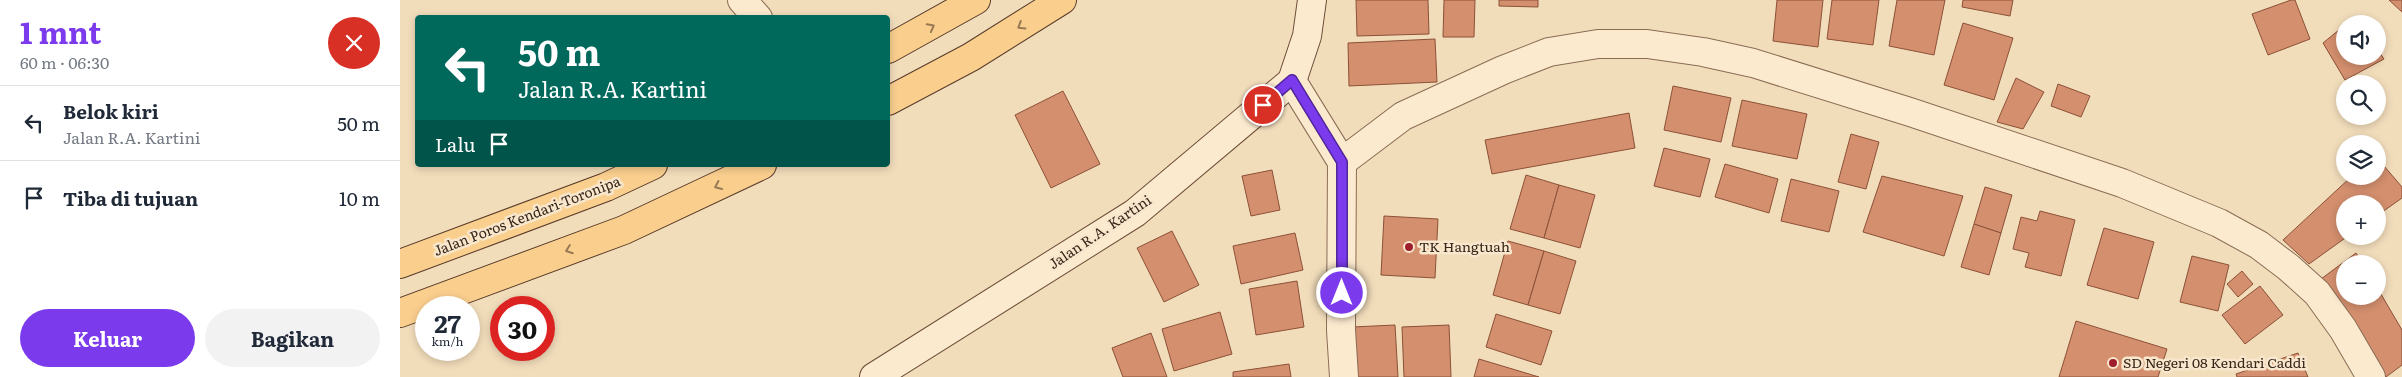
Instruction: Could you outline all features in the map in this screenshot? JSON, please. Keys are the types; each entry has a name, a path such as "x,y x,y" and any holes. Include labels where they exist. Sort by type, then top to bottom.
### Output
{"main road":[{"path":"890,48 949,17 976,0"},
{"path":"890,100 971,57 1062,0"},
{"name":"Jalan Poros Kendari-Toronipa","path":"400,264 606,187 650,167"},
{"path":"400,313 624,230 758,167"}],"street":[{"path":"742,0 755,15"},
{"path":"1312,0 1307,36 1292,80 1342,162 1341,330 1344,377"},
{"path":"1342,162 1403,116 1502,70 1549,52 1598,44 1647,44 1711,54 1753,63 1910,112 2122,184 2219,223 2259,245 2288,267 2317,293 2343,329 2370,377"},
{"name":"Jalan R.A. Kartini","path":"874,377 1135,213 1292,80"}],"building":[{"path":"1356,0 1428,0 1429,34 1357,36"},
{"path":"1444,0 1475,0 1474,37 1443,37"},
{"path":"1499,0 1538,0 1538,7 1499,6"},
{"path":"1777,0 1823,0 1818,47 1773,41"},
{"path":"1832,0 1879,0 1873,45 1827,39"},
{"path":"1897,0 1945,0 1934,55 1889,46"},
{"path":"1963,0 2013,0 2010,16 1962,7"},
{"path":"2295,0 2310,39 2268,55 2252,14"},
{"path":"2389,0 2402,0 2402,12"},
{"path":"1963,23 2013,38 1994,100 1944,85"},
{"path":"2336,32 2336,65 2323,43"},
{"path":"1435,39 1437,82 1349,86 1348,43"},
{"path":"2336,65 2373,65 2354,75 2342,75"},
{"path":"2016,78 2044,92 2023,129 1997,122"},
{"path":"2058,84 2090,96 2081,117 2051,106"},
{"path":"1673,86 1731,98 1721,142 1664,130"},
{"path":"1063,91 1100,164 1051,188 1015,115"},
{"path":"1742,100 1807,114 1797,159 1732,146"},
{"path":"1629,113 1635,148 1492,174 1485,140"},
{"path":"1851,134 1879,142 1866,189 1838,182"},
{"path":"1664,148 1710,159 1700,197 1654,186"},
{"path":"1725,164 1778,179 1769,213 1715,197"},
{"path":"2386,168 2402,187 2402,198 2386,209 2386,195 2336,195 2336,245 2309,264 2283,240 2342,185 2386,185"},
{"path":"1272,170 1280,210 1251,216 1242,176"},
{"path":"1526,175 1559,185 1544,238 1510,229"},
{"path":"1882,176 1963,196 1944,256 1863,232"},
{"path":"1791,179 1839,191 1829,232 1781,221"},
{"path":"1559,185 1595,195 1580,248 1544,238"},
{"path":"1985,187 2012,195 2001,233 1974,224"},
{"path":"2040,211 2075,220 2061,276 2025,267 2029,253 2013,249 2021,217 2037,221"},
{"name":"TK Hangtuah","path":"1384,216 1438,219 1435,278 1381,275"},
{"path":"1974,224 2001,233 1989,275 1961,267"},
{"path":"2104,228 2154,242 2138,299 2087,285"},
{"path":"1172,231 1199,285 1164,302 1137,248"},
{"path":"1295,233 1303,270 1241,284 1233,246"},
{"path":"1508,241 1544,251 1528,305 1493,295"},
{"path":"1544,251 1576,261 1560,314 1528,305"},
{"path":"2192,256 2229,265 2218,311 2180,302"},
{"path":"2336,268 2336,303 2321,279"},
{"path":"2242,271 2253,284 2238,297 2227,284"},
{"path":"1297,281 1304,327 1256,335 1249,289"},
{"path":"2260,286 2283,315 2245,344 2222,315"},
{"path":"2386,303 2402,330 2402,365 2386,377 2383,377 2337,305 2386,305"},
{"path":"1220,312 1232,354 1174,371 1162,329"},
{"path":"1496,314 1552,331 1541,365 1486,347"},
{"name":"SD Negeri 08 Kendari Caddi","path":"2076,321 2167,349 2158,377 2059,377"},
{"path":"1395,325 1398,377 1356,377 1352,327"},
{"path":"1449,325 1451,377 1404,377 1402,327"},
{"path":"1151,333 1167,377 1123,377 1112,348"},
{"path":"2298,353 2308,377 2237,377 2236,374"},
{"path":"1479,359 1539,377 1474,377"},
{"path":"1289,364 1291,377 1233,377 1233,372"}],"place":[{"name":"TK Hangtuah","path":"1409,247"},
{"name":"SD Negeri 08 Kendari Caddi","path":"2113,363"}],"route":[{"path":"1263,105 1292,80 1342,162 1342,293"}]}
